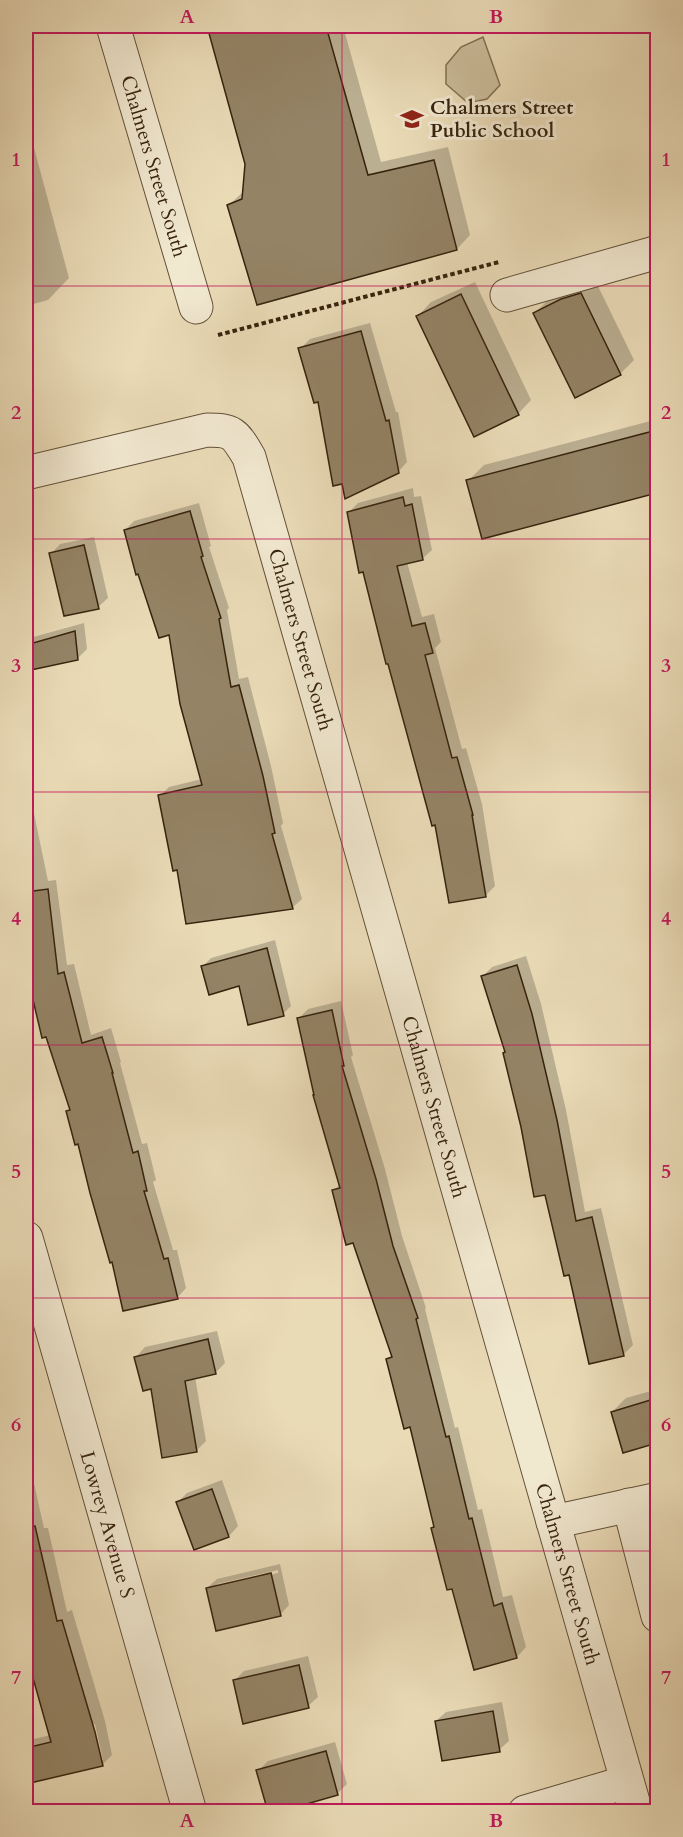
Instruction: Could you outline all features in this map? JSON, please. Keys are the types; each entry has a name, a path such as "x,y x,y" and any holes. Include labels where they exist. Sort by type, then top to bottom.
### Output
{"street":[{"name":"Chalmers Street South","path":"113,26 196,307"},
{"path":"507,295 657,252"},
{"name":"Chalmers Street South","path":"26,473 207,430 226,430 239,440 249,457 632,1797"},
{"name":"Lowrey Avenue S","path":"26,1238 190,1812"},
{"path":"553,1522 643,1502 657,1616"},
{"path":"525,1812 632,1797"}],"path":[{"path":"219,335 507,260"}],"shaded area":[{"path":"483,37 500,85 487,99 468,103 446,84 446,65 461,47"}],"building":[{"path":"207,26 326,26 368,175 434,160 457,250 257,305 227,205 242,199 245,164"},
{"path":"581,293 621,375 575,398 533,313 561,299"},
{"path":"461,294 519,415 474,437 416,316"},
{"path":"361,331 386,421 389,420 399,473 345,499 342,484 333,486 318,402 314,403 298,348"},
{"path":"657,430 657,493 482,539 466,480"},
{"path":"403,497 405,506 412,504 423,560 397,566 412,626 425,623 433,653 425,655 452,758 457,757 473,815 486,897 449,903 435,825 432,826 388,664 386,664 363,572 359,573 347,512"},
{"path":"190,511 203,556 201,557 221,618 219,619 231,687 239,685 263,776 275,833 272,834 293,909 186,924 177,870 173,871 158,795 202,785 180,704 169,635 159,638 138,574 136,575 124,530"},
{"path":"84,545 99,609 64,616 49,553"},
{"path":"75,631 78,660 26,671 26,645"},
{"path":"48,889 58,974 64,972 82,1043 102,1037 133,1153 138,1151 147,1191 144,1191 164,1259 168,1258 178,1299 123,1311 112,1262 110,1263 78,1144 75,1145 66,1111 70,1110 46,1037 42,1038 26,970 26,892"},
{"path":"267,948 284,1016 248,1025 239,986 209,995 201,966"},
{"path":"517,965 532,1014 557,1120 576,1221 592,1217 624,1356 589,1364 569,1275 564,1276 545,1195 534,1197 521,1127 503,1053 505,1052 481,976"},
{"path":"332,1010 344,1066 342,1066 376,1179 393,1246 418,1318 416,1319 446,1437 449,1436 469,1519 472,1518 494,1606 502,1603 517,1658 474,1670 452,1589 447,1590 431,1528 434,1527 410,1427 404,1429 386,1359 392,1357 353,1243 346,1245 332,1190 340,1188 313,1095 297,1018"},
{"path":"208,1339 216,1374 185,1381 197,1452 162,1458 151,1389 143,1391 134,1357"},
{"path":"657,1398 657,1443 623,1453 611,1412"},
{"path":"212,1489 229,1537 194,1550 176,1502"},
{"path":"35,1526 57,1621 62,1620 103,1766 30,1783 26,1748 51,1742 26,1653 26,1527"},
{"path":"271,1573 281,1616 216,1631 206,1588"},
{"path":"299,1665 309,1708 243,1724 233,1680"},
{"path":"493,1711 500,1752 442,1761 435,1721"},
{"path":"326,1751 338,1795 279,1812 268,1812 256,1770"}],"place":[{"name":"Chalmers Street Public School","path":"412,119"}]}
